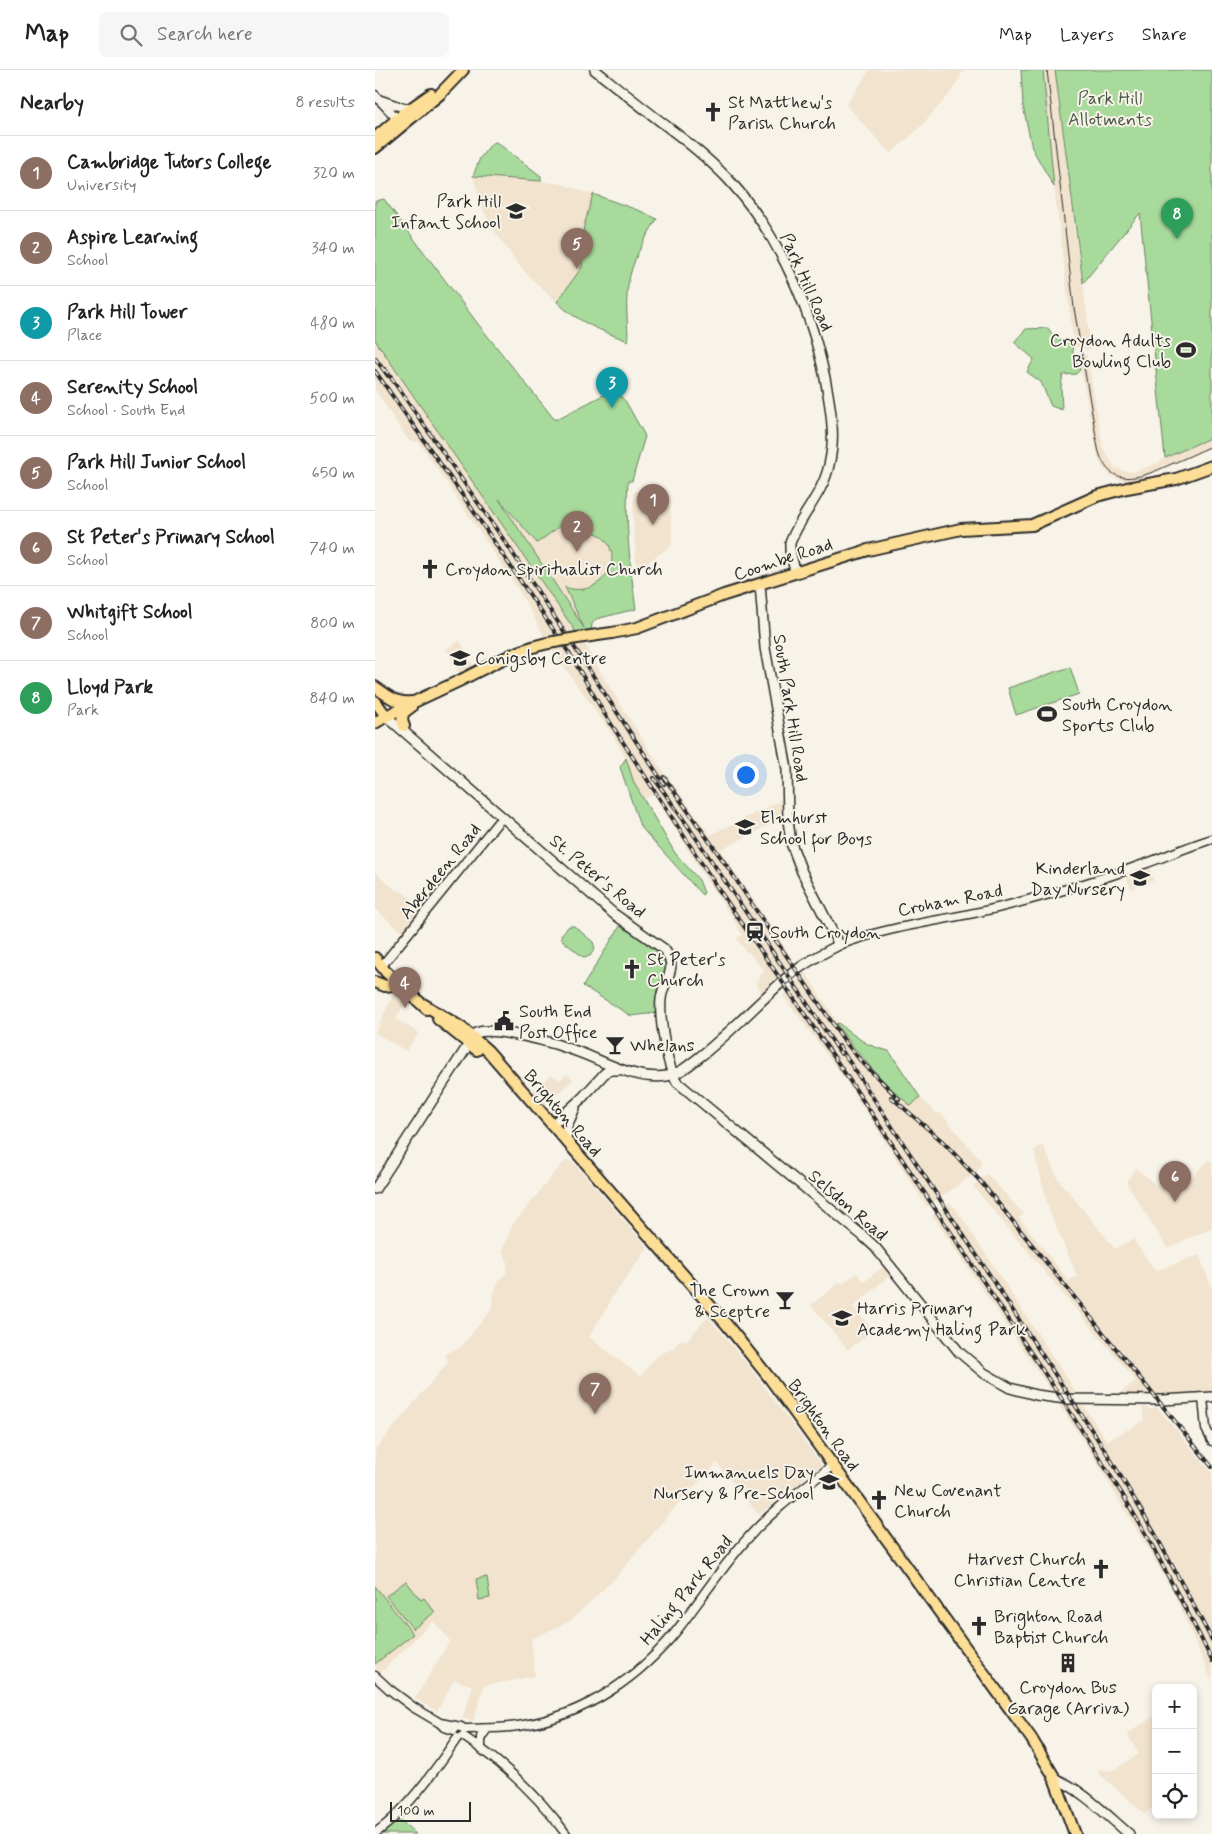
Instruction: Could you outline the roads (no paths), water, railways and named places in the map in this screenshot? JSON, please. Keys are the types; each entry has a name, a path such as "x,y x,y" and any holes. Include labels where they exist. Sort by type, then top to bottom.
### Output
{"main road":[{"path":"375,138 440,94 463,70"},
{"name":"Park Hill Road","path":"595,70 686,142 731,182 768,233 798,293 814,334 822,364 833,442 830,464 824,482 790,542 795,572"},
{"path":"375,148 411,108 450,82"},
{"name":"Coombe Road","path":"375,723 389,714 533,647 637,628 693,605 843,556 935,533 975,527 1032,525 1097,496 1127,488 1176,479 1212,466"},
{"name":"South Park Hill Road","path":"759,584 765,648 787,769 787,820 791,843 802,872 839,945"},
{"path":"375,687 399,702 417,701"},
{"path":"375,687 389,714"},
{"path":"375,701 389,714"},
{"path":"404,726 403,714 417,701"},
{"name":"St. Peter's Road","path":"389,714 404,726 414,740"},
{"name":"St. Peter's Road","path":"389,714 404,733 614,914 659,944 667,952 671,970 662,993 661,1007 667,1053 673,1075"},
{"name":"Croham Road","path":"673,1075 721,1039 785,979 804,964 839,945"},
{"name":"Brighton Road","path":"378,963 423,1004 447,1017 472,1040 488,1051 727,1326 785,1398 1007,1703 1041,1754 1055,1779 1075,1834"},
{"path":"379,983 385,986 395,980"},
{"path":"375,1189 476,1033 483,1031 509,1034 566,1047 619,1070 655,1076 673,1075"},
{"path":"589,1057 607,1071"},
{"path":"552,1125 581,1099 607,1071 619,1070"},
{"name":"Selsdon Road","path":"673,1075 679,1084 875,1247 959,1352 997,1381 1019,1391 1056,1398 1163,1400 1207,1398"},
{"path":"566,1141 568,1123 581,1099"},
{"path":"1055,1779 1075,1790 1129,1834"},
{"path":"1059,1792 1070,1789 1075,1790"}],"street":[{"path":"377,97 411,108"},
{"path":"377,97 400,122"},
{"name":"Aberdeen Road","path":"378,963 498,822 504,818"},
{"name":"Croham Road","path":"839,945 870,934 1006,906 1056,892 1137,867 1212,839"},
{"path":"1207,1398 1206,1429 1212,1441"},
{"name":"Haling Park Road","path":"375,1676 404,1700 441,1723 443,1727 459,1732 526,1725 555,1718 592,1702 625,1681 660,1650 733,1554 758,1527 833,1465"},
{"path":"481,1748 481,1737 487,1729"},
{"path":"375,1833 387,1824 413,1796 459,1732 500,1763 537,1798 567,1834"}],"tram line":[{"path":"1047,70 1074,308 1098,448 1103,462 1109,471 1117,476 1137,477 1158,470 1212,446"}],"railway":[{"path":"375,358 388,376"},
{"path":"385,369 508,546 664,784"},
{"path":"375,371 470,506 573,659 604,713 717,887 834,1057 1065,1404 1149,1540 1212,1661"},
{"path":"664,777 729,869 846,1043 860,1060 899,1099"},
{"path":"654,778 841,1054"},
{"path":"839,1046 1108,1455 1154,1532 1212,1640"},
{"path":"891,1097 942,1141 981,1182 1212,1467"}],"place":[{"name":"St Matthew's Parish Church","path":"713,112"},
{"name":"Park Hill Infant School","path":"516,211"},
{"name":"Lloyd Park","path":"1177,239"},
{"name":"Park Hill Junior School","path":"577,269"},
{"name":"Croydon Adults Bowling Club","path":"1186,350"},
{"name":"Park Hill Tower","path":"612,408"},
{"name":"Cambridge Tutors College","path":"653,525"},
{"name":"Aspire Learning","path":"577,552"},
{"name":"Croydon Spiritualist Church","path":"430,569"},
{"name":"Conigsby Centre","path":"460,658"},
{"name":"South Croydon Sports Club","path":"1047,714"},
{"name":"Elmhurst School for Boys","path":"745,827"},
{"name":"Kinderland Day Nursery","path":"1140,878"},
{"name":"South Croydon","path":"755,932"},
{"name":"St Peter's Church","path":"632,969"},
{"name":"Serenity School","path":"405,1008"},
{"name":"South End Post Office","path":"504,1021"},
{"name":"Whelans","path":"615,1045"},
{"name":"St Peter's Primary School","path":"1175,1202"},
{"name":"The Crown & Sceptre","path":"785,1300"},
{"name":"Harris Primary Academy Haling Park","path":"842,1318"},
{"name":"Whitgift School","path":"595,1414"},
{"name":"Immanuels Day Nursery & Pre-School","path":"829,1482"},
{"name":"New Covenant Church","path":"879,1500"},
{"name":"Harvest Church Christian Centre","path":"1101,1569"},
{"name":"Brighton Road Baptist Church","path":"979,1626"},
{"name":"Croydon Bus Garage (Arriva)","path":"1068,1663"}],"park label":[{"name":"Park Hill Allotments","path":"1110,108"}]}
